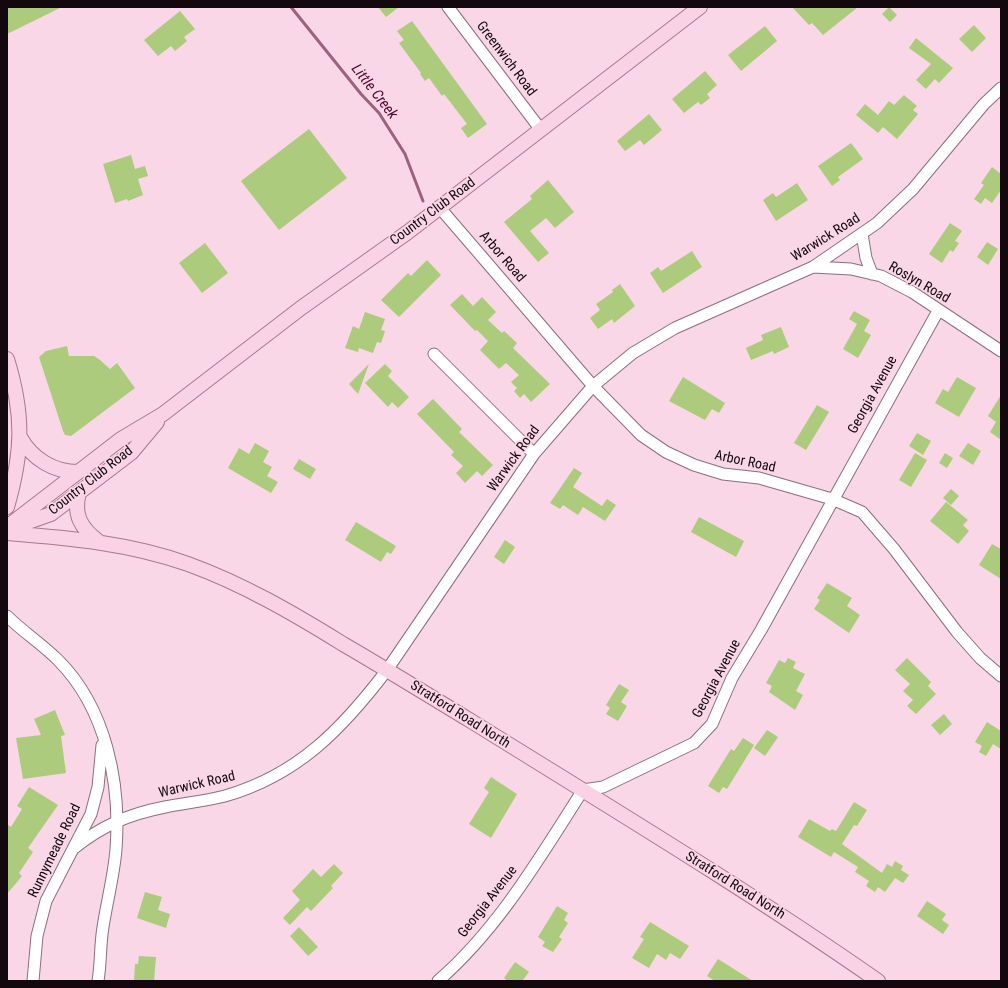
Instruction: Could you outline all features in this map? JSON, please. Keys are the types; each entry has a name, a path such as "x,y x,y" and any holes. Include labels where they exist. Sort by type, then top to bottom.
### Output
{"main road":[{"name":"Country Club Road","path":"7,527 121,439 163,414 301,308 440,208 700,7"},
{"path":"7,359 17,393 20,437 17,466 7,507"},
{"name":"Country Club Road","path":"7,530 51,514 131,453 163,414"},
{"path":"20,437 26,447 36,457 60,471 78,472"},
{"path":"79,493 76,509 77,518 87,533 99,541"},
{"name":"Stratford Road North","path":"7,533 99,541 167,557 233,582 288,611 583,790 814,935 878,981"}],"street":[{"name":"Greenwich Road","path":"448,7 541,130"},
{"name":"Warwick Road","path":"72,849 91,834 117,820 164,807 224,796 252,787 285,771 325,741 362,703 387,670 534,454 593,386 633,353 675,328 813,267 877,224 913,189 984,104 1001,88"},
{"name":"Arbor Road","path":"440,208 593,386 641,434 666,452 694,465 722,474 759,478 832,499 862,512 869,518 957,632 980,658 1001,676"},
{"path":"862,234 866,258 872,274"},
{"name":"Roslyn Road","path":"813,267 851,269 881,276 912,292 938,311 1001,351"},
{"name":"Georgia Avenue","path":"438,981 485,933 527,878 583,790 603,787 694,743 712,724 732,678 761,630 832,499 938,311"},
{"path":"434,354 534,454"},
{"name":"Runnymeade Road","path":"7,616 58,660 78,685 93,709 103,733 114,784 117,820 116,850 103,928 98,981"},
{"name":"Runnymeade Road","path":"33,981 37,936 46,901 91,814 98,787 103,733"}],"building":[{"path":"7,7 62,7 7,34"},
{"path":"378,7 399,7 386,17"},
{"path":"792,7 858,7 823,35 812,23 809,25"},
{"path":"889,7 897,15 890,22 882,14"},
{"path":"180,11 195,29 184,37 187,41 175,51 171,46 158,56 144,40"},
{"path":"412,21 487,124 468,138 461,128 467,124 444,94 442,96 429,78 425,81 420,74 421,73 399,43 404,40 397,31"},
{"path":"974,25 986,38 972,52 959,39"},
{"path":"765,26 777,41 741,71 728,55"},
{"path":"916,38 953,68 939,83 935,79 926,89 916,80 931,64 909,48"},
{"path":"705,71 717,85 707,94 710,98 701,105 698,102 684,113 672,99"},
{"path":"904,95 917,106 913,110 918,114 897,139 883,127 878,133 856,115 865,104 878,115 889,101 894,105"},
{"path":"649,114 662,130 644,145 640,140 625,151 617,141"},
{"path":"309,129 347,178 279,230 241,181"},
{"path":"851,143 863,159 838,177 840,180 832,186 818,166"},
{"path":"131,155 135,169 145,166 148,176 138,179 143,195 128,201 127,199 115,203 103,164"},
{"path":"992,167 1001,174 1001,190 992,203 985,198 981,204 974,199 984,185 981,183"},
{"path":"548,180 574,212 555,228 546,218 530,231 549,253 538,262 504,222 532,199 530,196"},
{"path":"797,183 808,200 776,221 763,200 773,193 776,197"},
{"path":"950,223 962,231 955,241 959,243 953,252 950,250 942,263 929,254"},
{"path":"987,242 998,249 988,265 977,257"},
{"path":"205,243 228,273 202,293 179,263"},
{"path":"692,251 702,267 663,293 650,273 658,267 661,271"},
{"path":"427,260 441,275 399,317 381,300 408,273 411,276"},
{"path":"620,284 635,306 614,323 612,319 598,329 590,318 600,310 596,304 613,292 612,290"},
{"path":"462,294 473,306 482,297 496,312 488,320 502,333 504,331 517,343 513,348 550,384 531,402 524,394 520,398 514,391 517,388 511,382 519,375 506,363 499,369 480,350 488,341 477,330 475,331 450,305"},
{"path":"854,311 870,320 864,331 871,335 858,358 843,349 857,324 849,319"},
{"path":"365,312 385,319 381,330 385,331 381,343 377,342 373,353 359,348 358,352 345,348 353,326 359,329"},
{"path":"781,327 789,347 774,354 773,351 751,360 746,348 763,340 761,335"},
{"path":"67,346 69,356 94,356 110,369 117,363 135,388 71,436 65,435 63,431 39,357 46,351"},
{"path":"369,364 358,394 349,384"},
{"path":"385,364 392,371 388,376 409,397 398,408 392,402 388,407 365,383"},
{"path":"683,377 725,403 719,413 712,409 705,420 669,401"},
{"path":"957,377 976,388 959,417 935,403 943,389 948,392"},
{"path":"1001,395 1001,440 990,432 996,422 988,416"},
{"path":"433,399 462,429 459,432 493,465 482,476 477,471 465,483 456,473 463,466 451,455 454,452 417,414"},
{"path":"817,405 829,412 806,450 794,443"},
{"path":"917,433 931,441 923,455 909,446"},
{"path":"255,443 269,451 263,462 272,467 267,476 278,482 271,493 228,468 239,448 249,454"},
{"path":"968,443 981,451 973,465 959,456"},
{"path":"915,453 927,460 911,487 899,480"},
{"path":"945,453 953,458 947,468 939,463"},
{"path":"299,459 316,469 310,479 293,469"},
{"path":"574,468 582,473 573,487 602,506 607,499 616,505 605,521 583,507 578,515 563,505 560,509 550,503"},
{"path":"951,489 959,496 951,505 943,498"},
{"path":"946,502 968,520 963,525 969,531 958,544 930,521"},
{"path":"699,517 744,541 736,557 691,532"},
{"path":"356,522 396,546 391,554 387,552 381,562 345,540"},
{"path":"505,540 515,547 504,564 494,557"},
{"path":"992,544 1001,549 1001,579 979,565"},
{"path":"827,583 852,598 847,606 860,615 849,633 814,609 820,600 817,598"},
{"path":"788,658 796,662 793,668 805,674 796,691 803,695 795,710 769,692 772,686 766,683 779,660 785,663"},
{"path":"907,658 931,682 928,686 936,694 916,714 907,706 913,700 903,691 910,684 895,670"},
{"path":"619,684 629,690 621,702 627,706 618,721 606,714 610,708 606,705"},
{"path":"55,710 65,735 61,736 66,773 23,779 16,738 41,735 34,719"},
{"path":"944,714 952,724 940,735 931,725"},
{"path":"987,722 1001,731 1001,749 993,744 986,756 979,752 982,746 975,742"},
{"path":"767,730 778,737 765,756 754,748"},
{"path":"743,738 754,745 727,789 723,787 719,793 708,786 731,749 734,751"},
{"path":"491,777 517,794 491,838 469,824 489,792 484,788"},
{"path":"29,787 58,805 28,848 33,852 19,873 22,876 7,894 7,824 11,827 22,809 17,806"},
{"path":"854,802 867,810 857,826 854,825 842,844 882,873 887,864 892,867 895,861 903,866 901,870 909,875 903,883 895,878 885,892 878,887 875,892 866,886 869,881 855,872 858,867 834,852 831,857 798,837 809,819 830,831 832,829 836,831"},
{"path":"334,864 343,873 331,886 333,888 311,911 307,907 290,925 283,918 300,900 292,891 313,869 321,877"},
{"path":"145,892 162,897 158,910 170,914 166,928 137,918"},
{"path":"927,901 946,914 942,920 949,925 943,934 917,916"},
{"path":"557,906 568,913 564,920 568,923 559,937 562,939 553,952 542,946 545,942 538,937"},
{"path":"650,922 689,946 680,959 670,953 666,960 657,954 649,968 632,958 644,939 640,937"},
{"path":"299,927 318,947 308,956 290,936"},
{"path":"139,956 156,957 154,981 134,981 135,964 138,964"},
{"path":"718,959 753,981 715,981 707,976"},
{"path":"515,962 529,972 522,981 508,981 504,978"}],"waterway":[{"name":"Little Creek","path":"291,7 361,94 379,113 405,154 423,201"}]}
